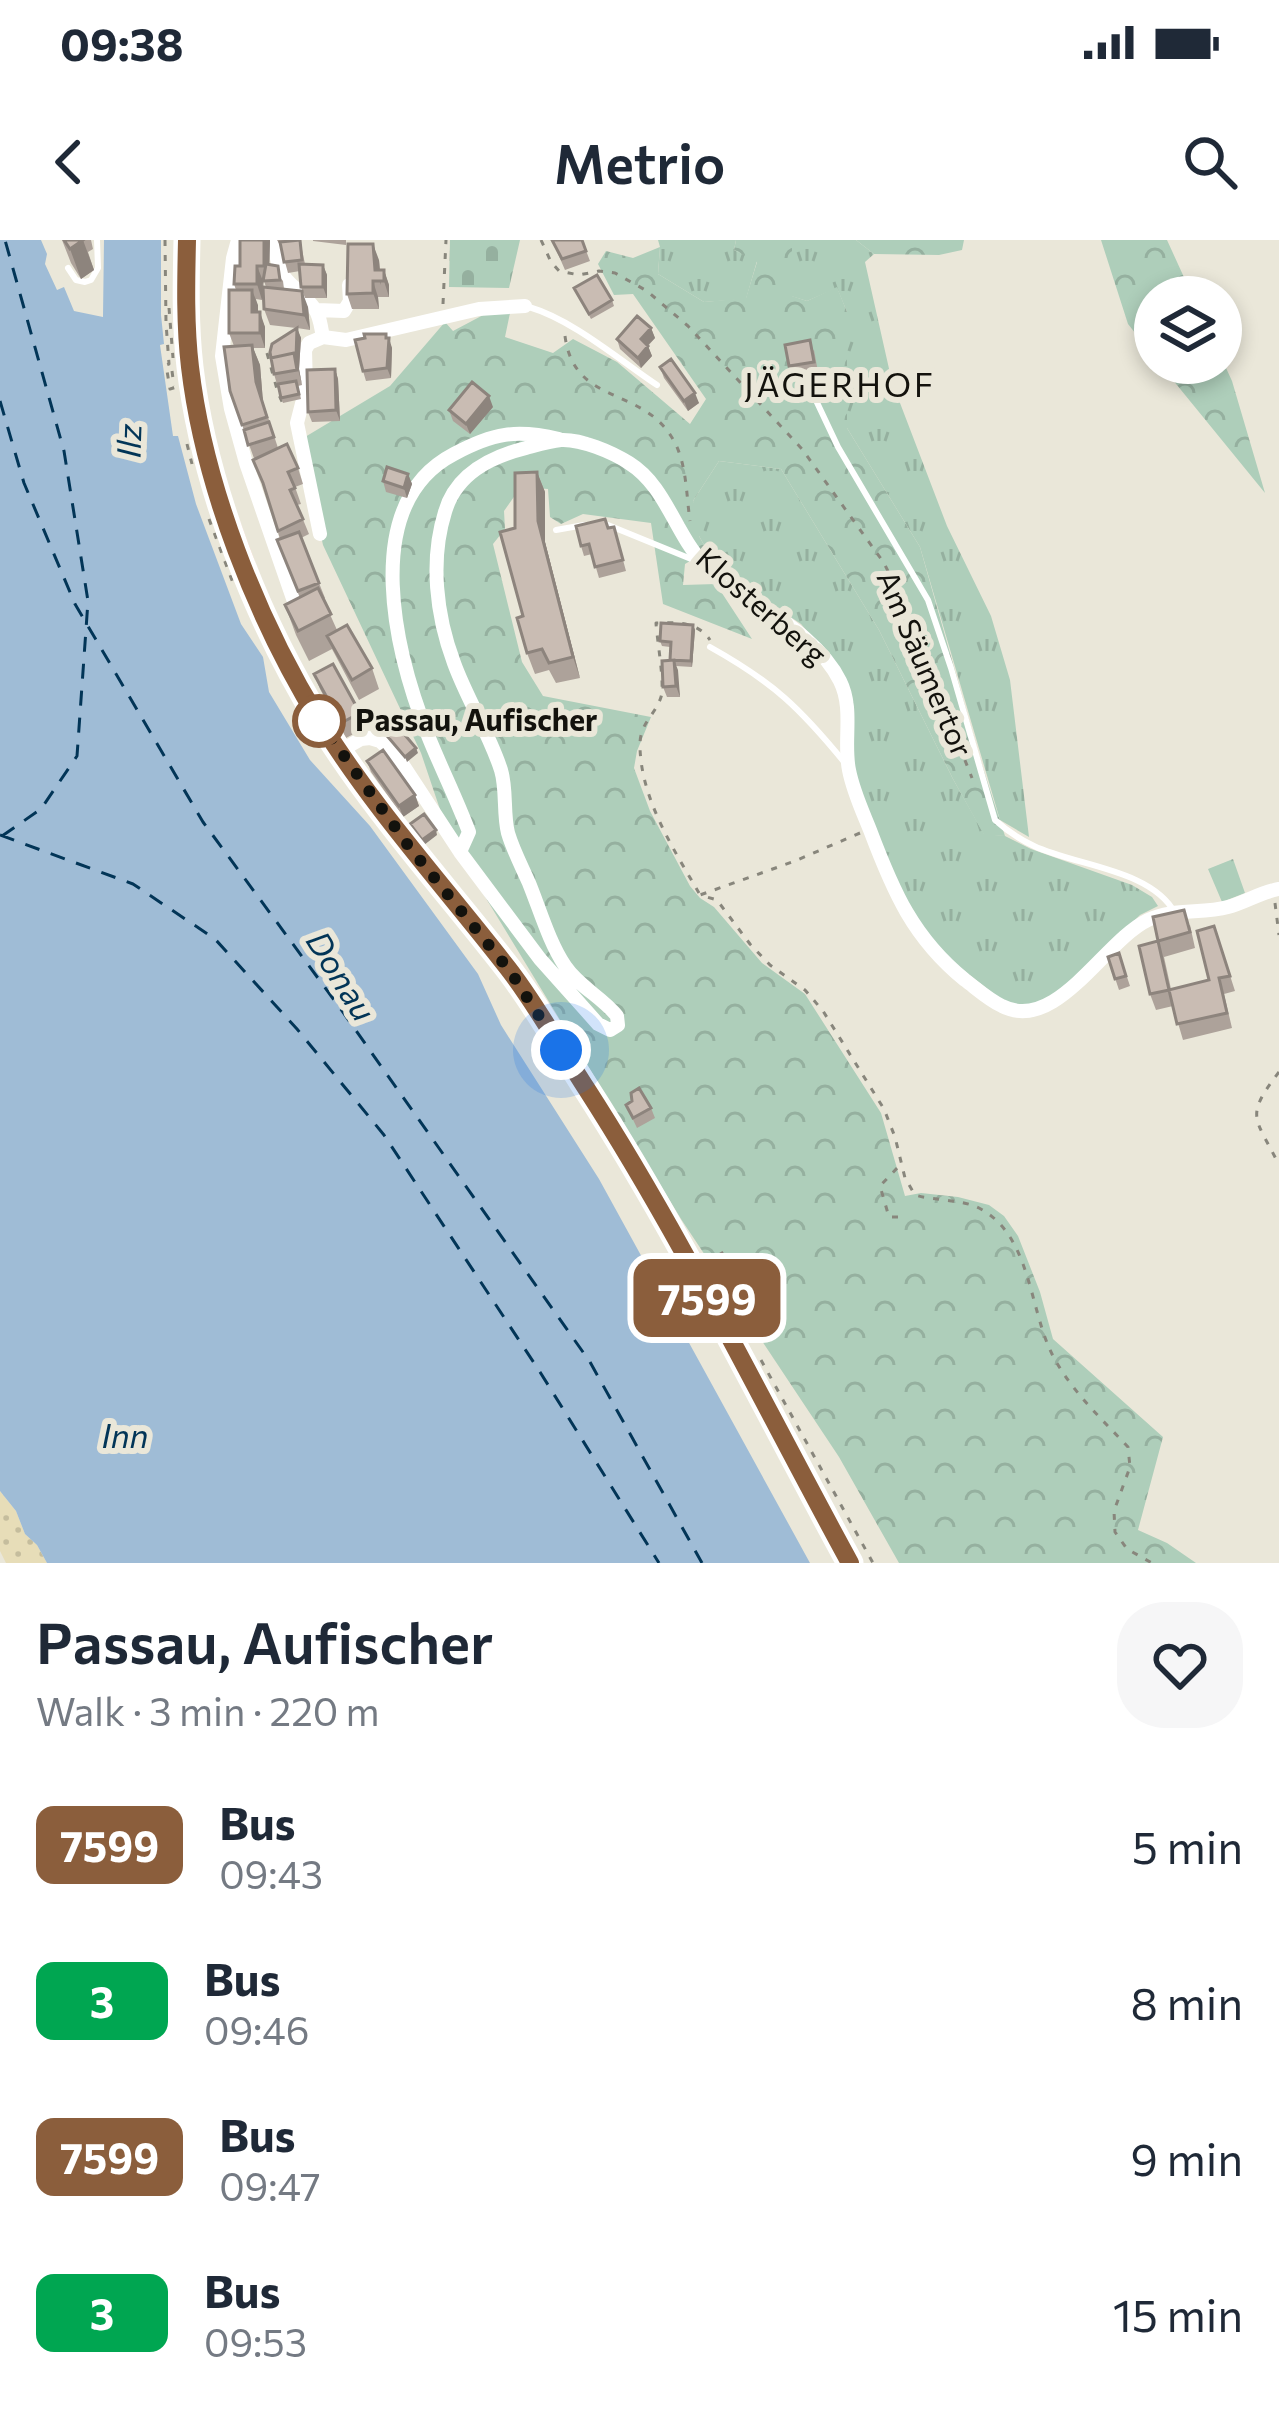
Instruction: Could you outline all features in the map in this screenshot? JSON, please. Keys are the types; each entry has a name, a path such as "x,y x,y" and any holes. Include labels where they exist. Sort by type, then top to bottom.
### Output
{"main road":[{"path":"187,240 194,395 215,484 262,611 319,721 410,848 510,971 636,1166 850,1563"}],"street":[{"path":"238,240 222,356 231,409 298,613 314,611"},
{"path":"275,240 281,274 316,310 323,337"},
{"path":"316,310 344,311 350,301 349,263"},
{"path":"320,534 297,423 306,388 309,343 323,337 346,340 479,309 526,306"},
{"name":"Klosterberg","path":"460,852 469,832 428,735 402,656 393,591 395,527 429,471 489,436 526,433 564,440 629,463 660,495 705,565 819,652 839,679 847,700 853,789 893,890 929,947 989,998 1012,1011 1030,1012 1070,990 1126,934 1147,921 1228,907 1277,889"},
{"path":"340,751 361,739 380,741 399,759 460,852 555,977 598,1024 615,1029 617,1016 571,974 508,833 502,773 454,663 436,596 439,535 455,489 494,458 564,440"}],"lane":[{"path":"68,268 81,282 91,280 98,268 98,244"},
{"path":"526,306 563,322 657,386"},
{"path":"813,394 838,447 928,600 995,820 1034,847 1145,884 1168,901 1175,913"},
{"path":"556,530 601,522 705,565"},
{"path":"710,647 778,690 848,766"}],"path":[{"path":"165,240 170,388 176,387 172,371"},
{"path":"442,316 446,240"},
{"name":"Am Säumertor","path":"541,240 559,271 615,273 647,291 688,326 802,449 884,563 972,777"},
{"path":"563,322 568,357 596,388 644,408 674,440 690,518"},
{"path":"276,349 267,353 278,393 297,423"},
{"path":"710,647 710,638 701,629 656,622 663,687 644,722 639,745 656,811 700,895 717,900 749,944 806,990 824,1012 884,1109 905,1178 916,1195 978,1208 1003,1228 1024,1268 1050,1348 1063,1372 1086,1405 1128,1447 1130,1467 1114,1511 1115,1532 1127,1549 1152,1563"},
{"path":"700,895 869,829"},
{"path":"1277,889 1279,935"},
{"path":"1279,1072 1258,1100 1255,1112 1279,1165"},
{"path":"898,1217 889,1216 880,1186 901,1164"}],"green space":[{"path":"450,240 520,240 509,288 449,287"},
{"path":"658,240 736,240 734,250 757,261 746,299 704,302 658,274"},
{"path":"736,240 792,240 792,296 807,301 837,287 847,312 847,428 920,547 1005,836 984,835 879,630 781,469 719,461 693,501 704,523 699,536 717,568 690,561 685,564 683,585 716,584 752,639 663,604 651,523 583,514 561,524 550,517 548,489 521,487 504,511 505,529 493,544 522,662 543,696 651,717 634,768 650,811 690,886 762,963 805,994 881,1113 905,1196 958,1197 989,1205 1004,1216 1018,1236 1053,1339 1163,1437 1138,1530 1196,1563 899,1563 839,1457 681,1219 450,839 421,753 323,545 300,440 390,386 445,322 453,331 487,313 510,313 505,337 553,353 573,339 617,362 690,424 706,399 633,294 614,295 598,264 606,251 633,258 660,247 658,274 704,302 746,298 757,262 734,250"},
{"path":"792,240 856,240 874,254 865,262 892,382 947,526 991,616 1010,680 1029,837 1000,820 920,547 847,428 847,312 837,288 807,301 791,296"},
{"path":"856,240 964,240 962,250 939,255 874,254"},
{"path":"1101,240 1167,240 1183,276 1134,276 1134,332"},
{"path":"1176,384 1233,384 1265,493"},
{"path":"719,461 781,469 879,630 984,834 1005,836 1132,885 1158,906 1140,915 1071,982 1039,1004 1004,1002 920,930 859,790 850,745 852,723 826,653 801,624 717,568 699,536 693,501"},
{"path":"1233,859 1245,893 1222,902 1208,869"}],"sand":[{"path":"0,1491 47,1563 6,1563 0,1551"}],"water":[{"path":"0,240 41,240 57,290 64,287 74,311 103,317 104,240 161,240 164,344 160,345 173,436 178,436 196,504 241,624 263,657 269,692 310,760 370,826 478,974 501,1025 599,1179 810,1563 47,1563 25,1534 16,1511 0,1491"}],"building":[{"path":"240,240 264,240 264,266 257,266 257,284 234,284"},
{"path":"300,240 302,260 284,262 280,242"},
{"path":"552,240 582,240 586,251 562,259"},
{"path":"348,244 373,244 375,270 384,270 384,281 373,281 373,293 347,294"},
{"path":"266,264 278,266 280,280 263,281"},
{"path":"299,264 323,265 323,287 301,287"},
{"path":"597,275 612,300 589,314 574,288"},
{"path":"263,287 302,291 304,315 264,309"},
{"path":"229,290 252,290 252,312 260,312 260,333 229,333"},
{"path":"637,316 651,328 641,339 648,346 638,358 617,339"},
{"path":"297,328 296,358 294,353 271,358 272,344"},
{"path":"364,334 389,338 387,368 363,371 355,340 365,338"},
{"path":"810,340 814,362 789,366 785,345"},
{"path":"252,345 256,382 267,417 242,425 230,391 224,347"},
{"path":"294,353 297,370 274,374 271,358"},
{"path":"671,359 695,393 684,401 660,367"},
{"path":"335,369 336,410 308,412 307,370"},
{"path":"296,381 299,394 281,398 278,384"},
{"path":"472,382 489,396 466,424 449,410"},
{"path":"269,422 274,437 248,445 244,430"},
{"path":"287,444 298,468 288,472 295,488 290,490 303,519 278,531 253,460"},
{"path":"387,467 408,474 404,488 383,481"},
{"path":"537,472 538,521 573,657 549,663 542,649 527,653 517,618 523,616 500,532 515,528 515,473"},
{"path":"605,519 608,528 614,527 623,560 595,567 589,544 581,546 576,526"},
{"path":"299,532 319,583 298,591 277,540"},
{"path":"318,588 331,614 298,631 285,605"},
{"path":"661,623 693,625 691,661 670,660 671,642 660,641"},
{"path":"347,625 372,668 352,680 327,636"},
{"path":"674,660 676,686 663,687 662,661"},
{"path":"333,664 360,713 341,723 314,674"},
{"path":"399,728 416,748 405,757 388,737"},
{"path":"383,750 415,795 399,806 367,761"},
{"path":"424,814 436,830 422,840 410,824"},
{"path":"1184,910 1190,932 1158,941 1153,917"},
{"path":"1214,926 1230,976 1219,978 1227,1013 1177,1024 1169,990 1209,980 1197,931"},
{"path":"1158,941 1169,990 1150,994 1139,946"},
{"path":"1119,953 1126,976 1115,979 1108,957"},
{"path":"639,1088 651,1108 633,1118 626,1105"},
{"path":"722,1253 725,1258 736,1255 744,1269 732,1276 730,1272 721,1277 714,1273 707,1262"}],"ferry route":[{"path":"2,836 41,809 77,756 88,601 64,451 5,240"},
{"path":"0,401 24,483 75,604 203,822 590,1362 702,1563"},
{"path":"0,835 133,884 215,939 297,1029 384,1135 659,1563"}],"bus line":[{"name":"7599","path":"187,240 194,395 215,484 262,611 319,721 410,848 510,971 636,1166 850,1563"}],"place":[{"name":"Passau, Aufischer","path":"319,721"}],"district":[{"name":"JÄGERHOF","path":"840,385"}],"route":[{"path":"319,721 410,848 510,971 561,1050"}],"water label":[{"name":"Ilz","path":"129,441"},
{"name":"Donau","path":"341,976"},
{"name":"Inn","path":"125,1436"}]}
